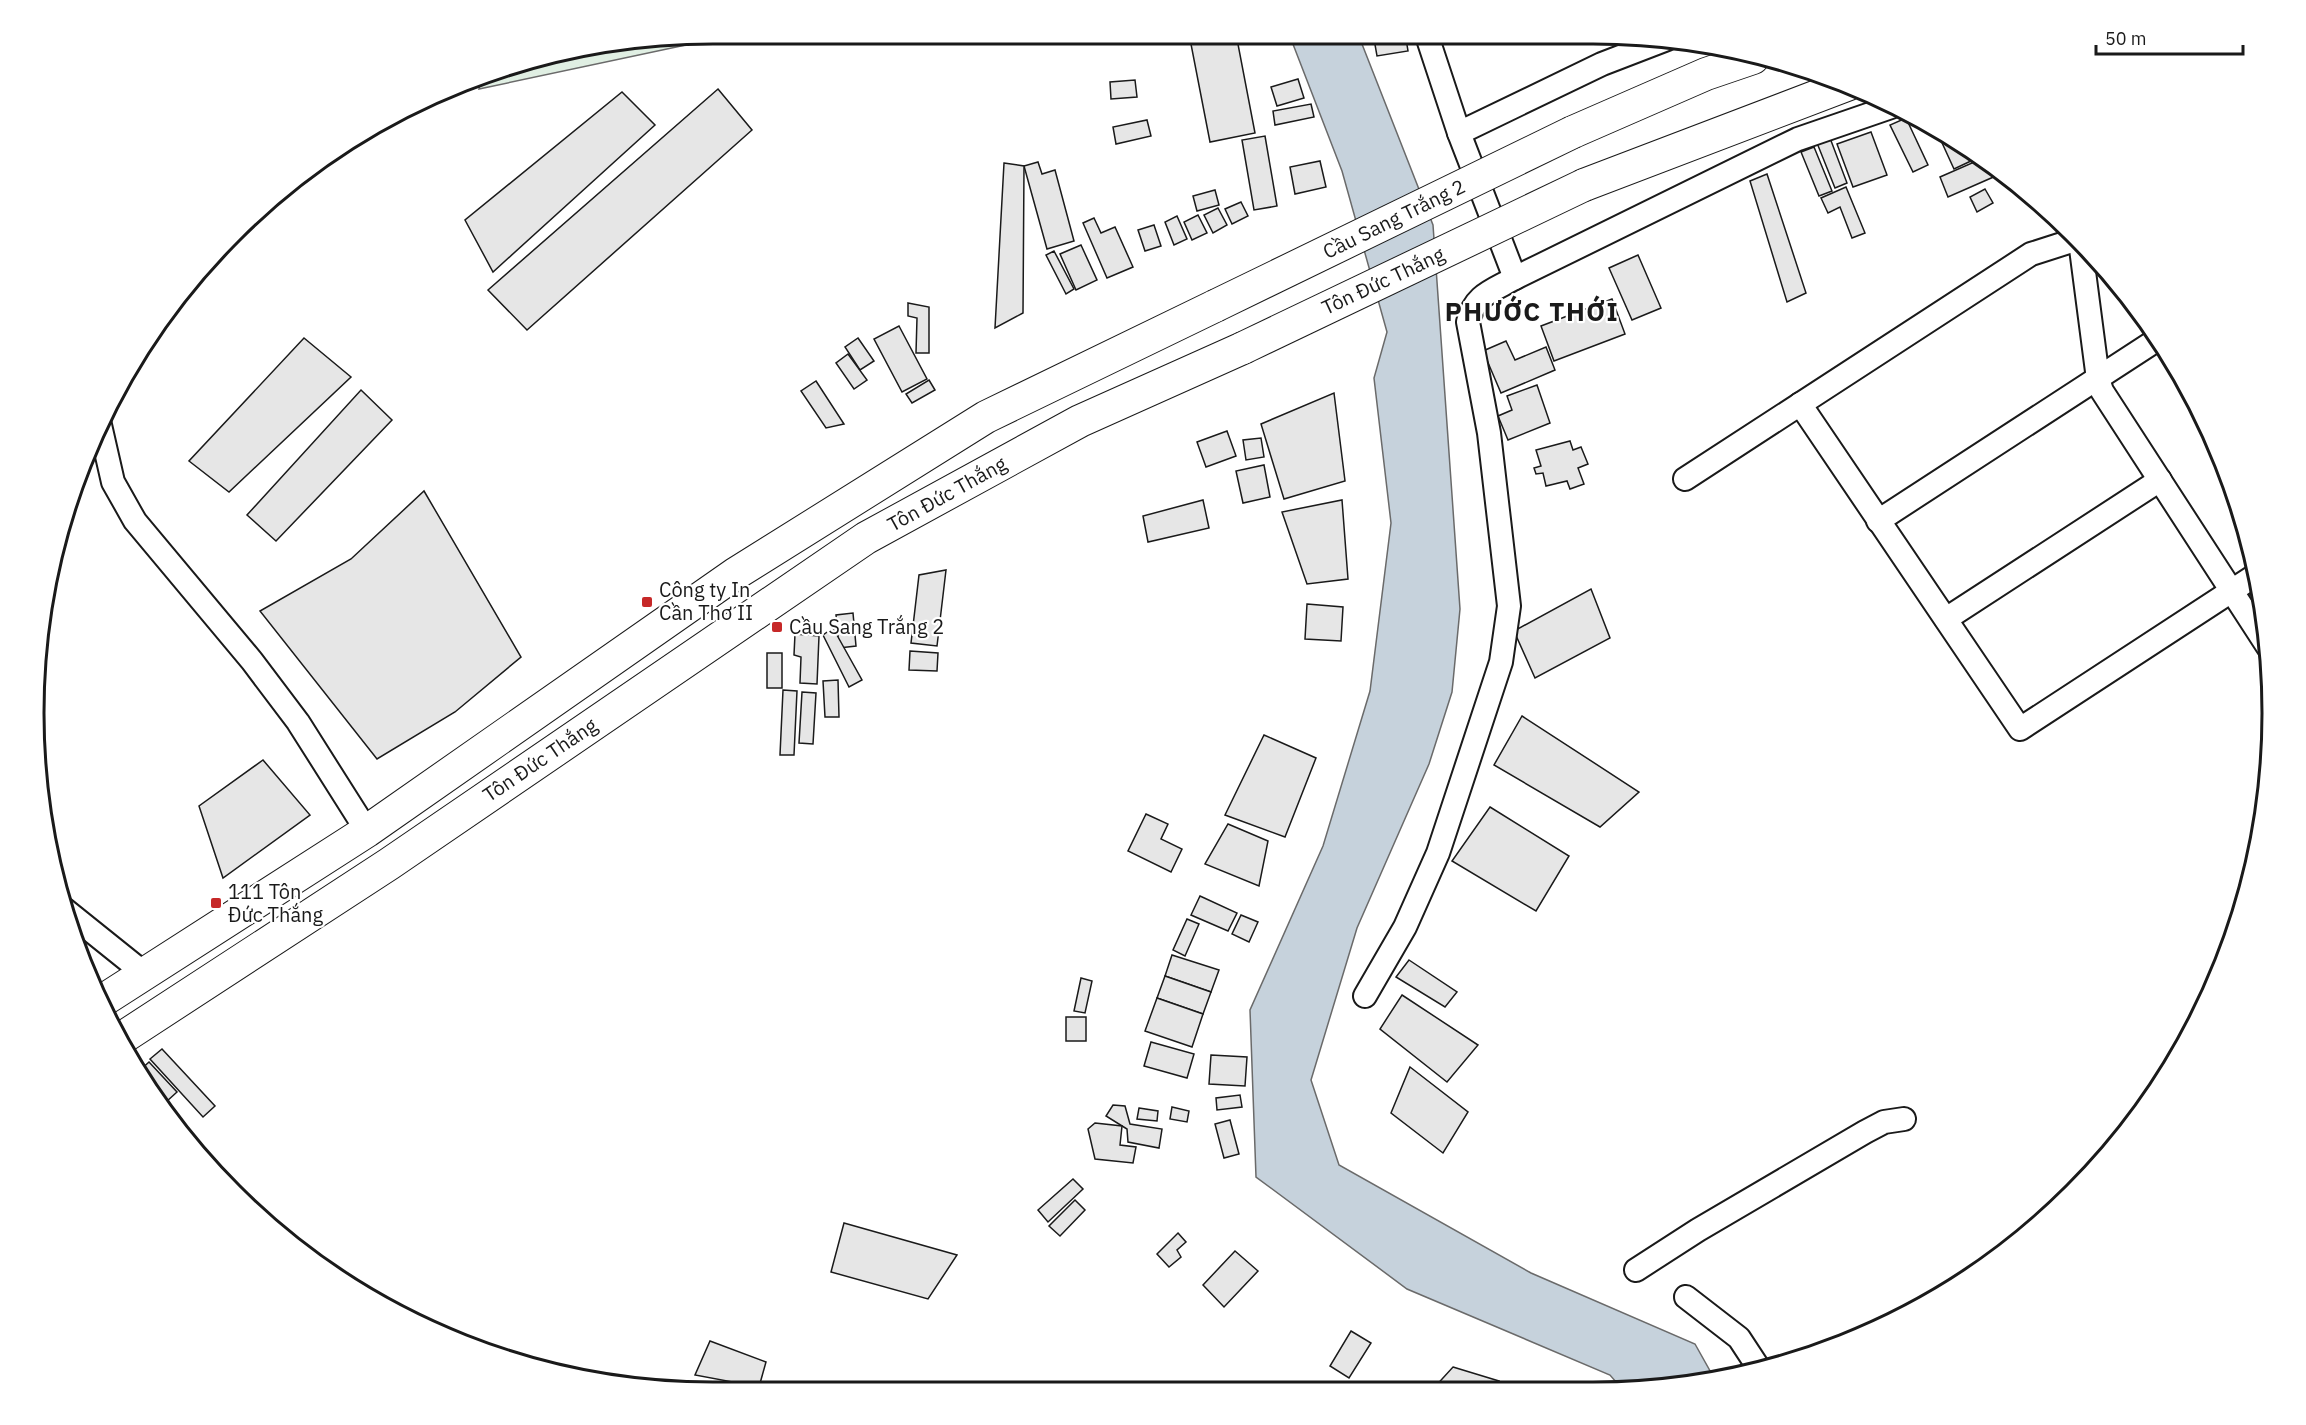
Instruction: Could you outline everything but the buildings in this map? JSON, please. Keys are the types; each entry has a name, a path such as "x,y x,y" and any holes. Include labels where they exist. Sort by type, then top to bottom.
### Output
{"highway":[{"name":"Cầu Sang Trắng 2","path":"1215,306 1573,132 1706,74 1745,61"},
{"name":"Tôn Đức Thắng","path":"127,1035 389,864 866,538 1080,421 1243,348 1584,185 1836,89"},
{"name":"Tôn Đức Thắng","path":"108,998 367,831 735,574 986,417 1215,306"},
{"path":"367,831 389,864"}],"street":[{"path":"1430,44 1459,133 1515,278"},
{"path":"1459,133 1602,64 1649,46"},
{"path":"1365,996 1405,927 1438,853 1468,771 1501,662 1509,606 1489,434 1468,322 1471,308 1479,298 1515,278 1798,139 1883,109"},
{"path":"1685,479 2031,254 2070,243"},
{"path":"2081,254 2098,379 2102,391 2257,629"},
{"path":"1878,521 2151,343"},
{"path":"1800,404 2020,729 2249,579"},
{"path":"103,437 113,482 135,521 285,704 367,831"},
{"path":"1946,619 2160,480"},
{"path":"76,919 145,974"},
{"path":"1635,1270 1698,1230 1865,1132 1884,1122 1904,1119"},
{"path":"1686,1297 1739,1338 1755,1362"}],"green space":[{"path":"688,45 479,89 480,85 497,79 582,56 625,49"}],"shaded area":[{"path":"1293,44 1362,44 1433,225 1460,609 1452,692 1429,764 1357,928 1311,1080 1339,1165 1531,1273 1695,1344 1710,1371 1615,1381 1610,1375 1407,1289 1256,1177 1250,1010 1323,846 1370,691 1391,523 1374,378 1387,332 1342,171"}],"place":[{"name":"Công ty In Cần Thơ II","path":"647,602"},
{"name":"Cầu Sang Trắng 2","path":"777,627"},
{"name":"111 Tôn Đức Thắng","path":"216,903"}],"district":[{"name":"PHƯỚC THỚI","path":"1532,312"}]}
